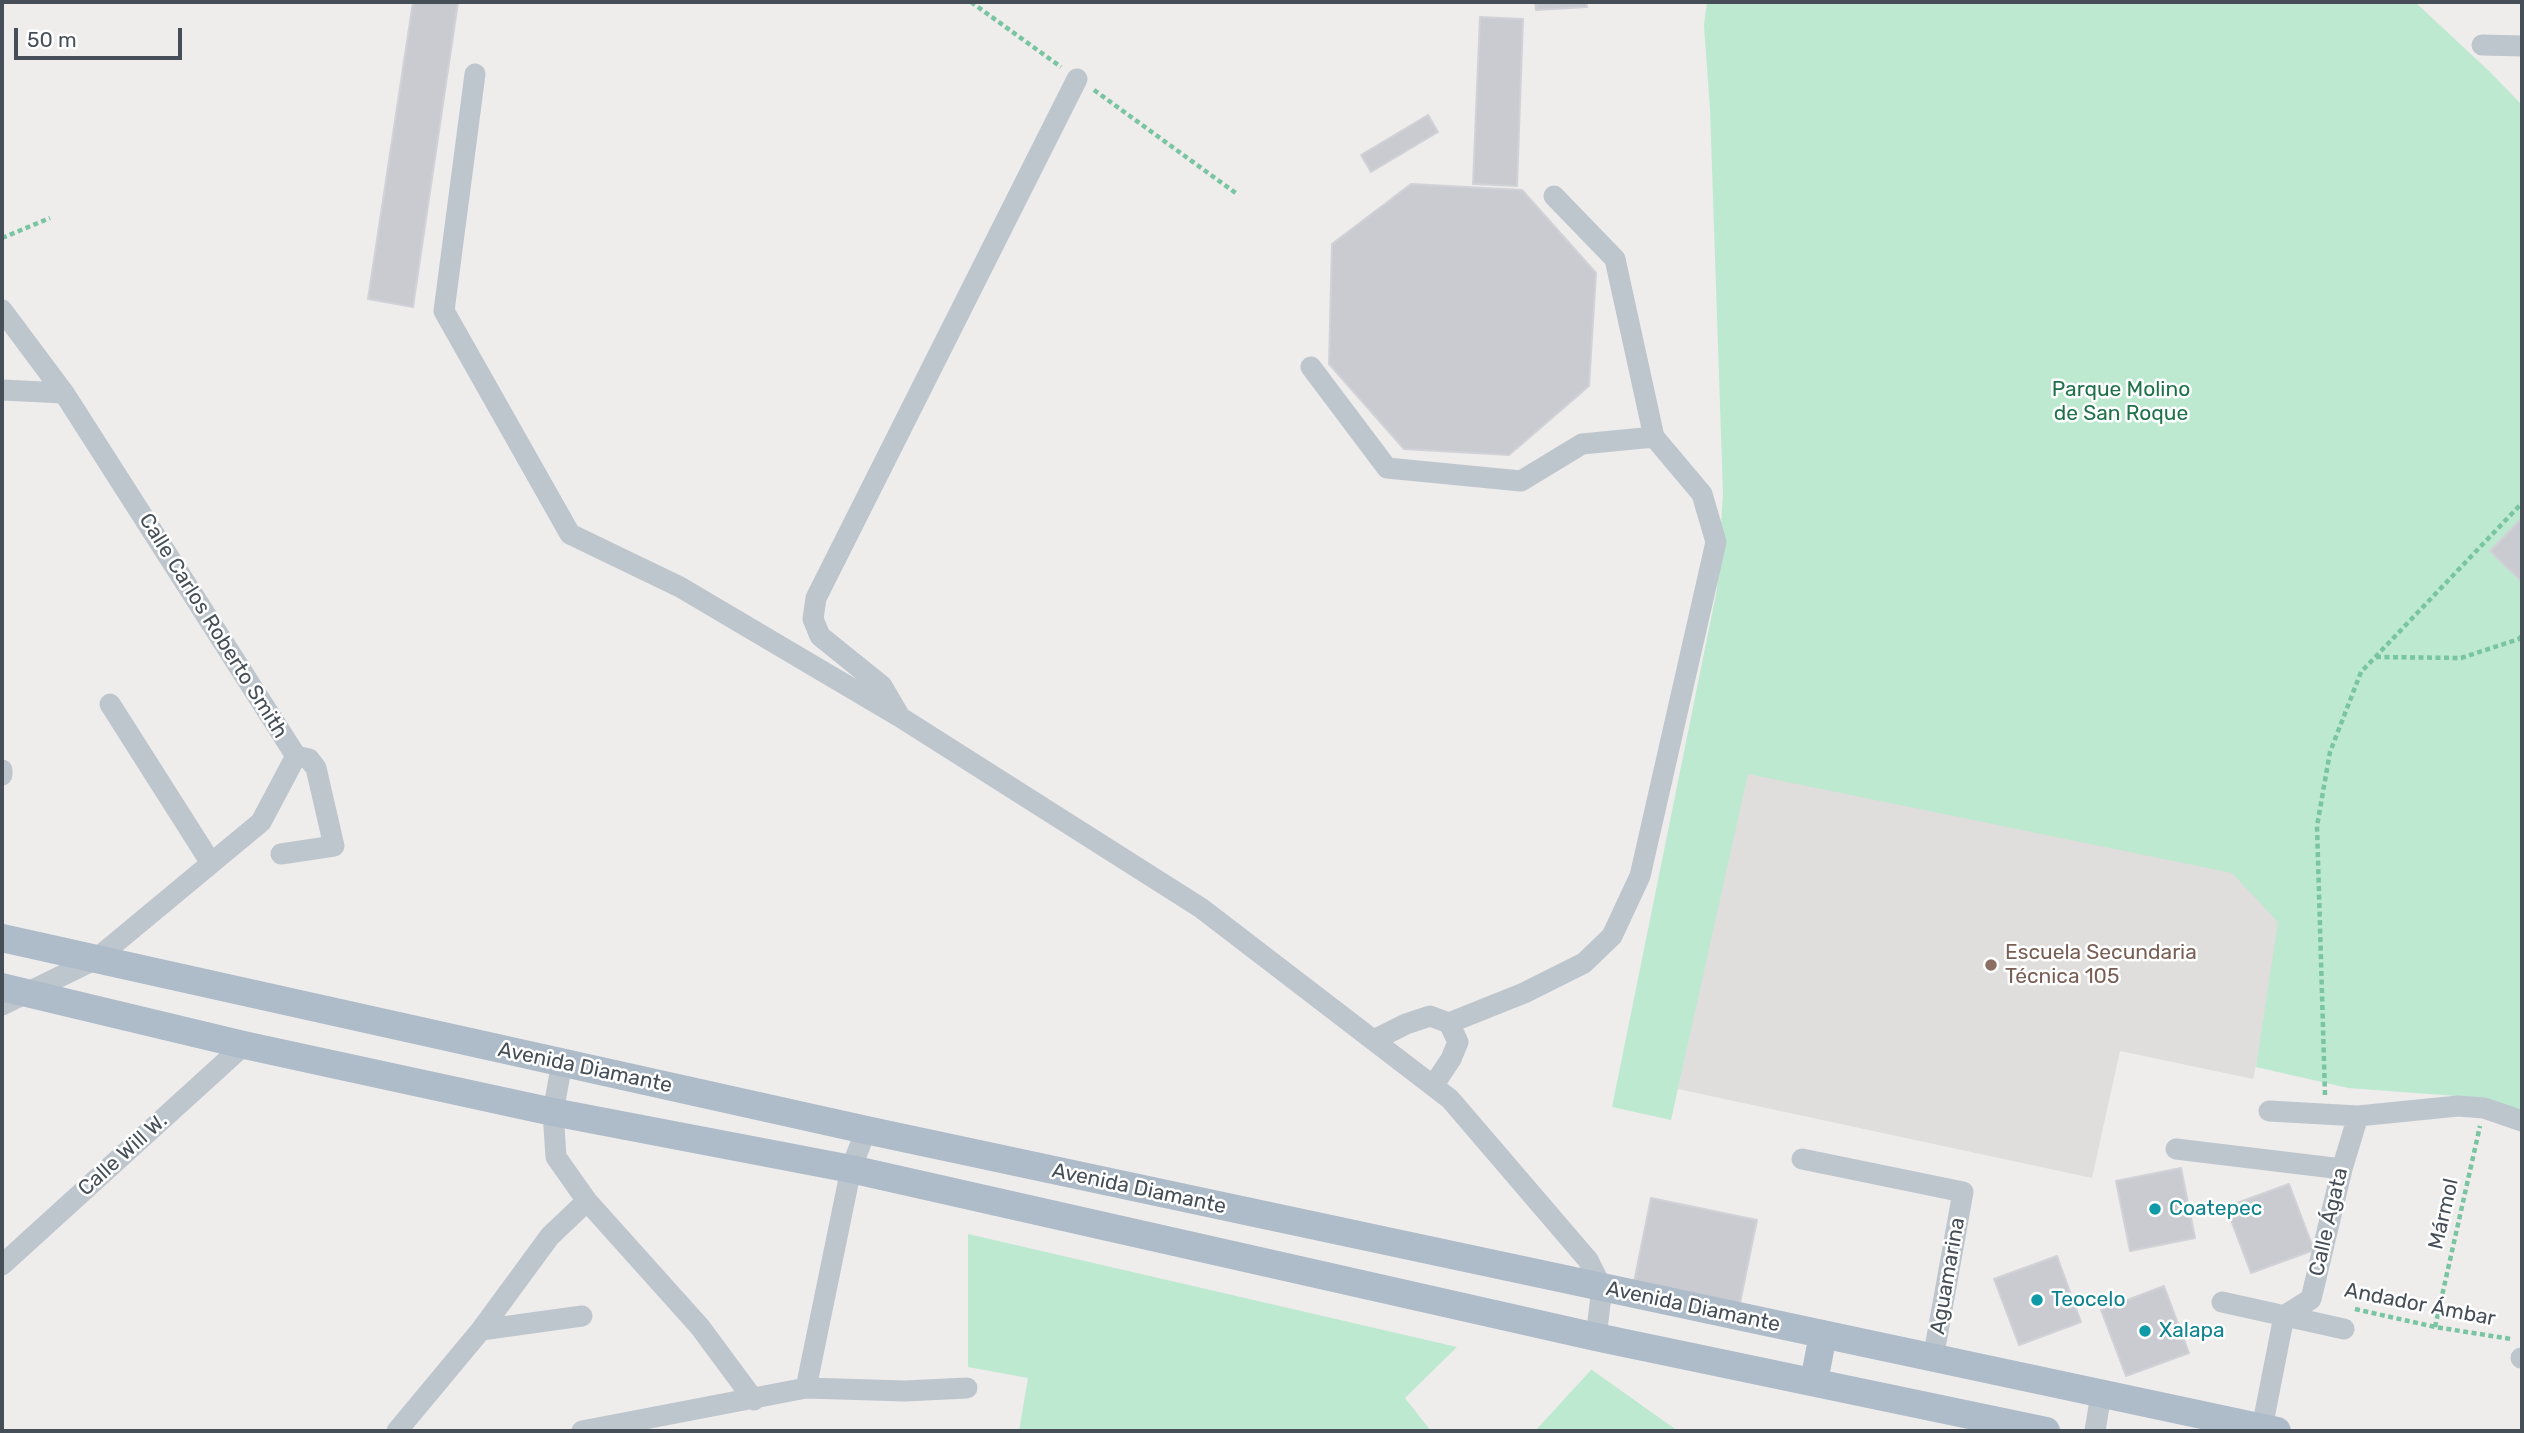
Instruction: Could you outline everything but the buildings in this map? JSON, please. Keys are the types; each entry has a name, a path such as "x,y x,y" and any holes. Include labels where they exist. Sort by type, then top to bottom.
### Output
{"main road":[{"name":"Avenida Diamante","path":"2,938 866,1130 2269,1430"},
{"name":"Avenida Diamante","path":"10,995 553,1112 851,1169 1596,1337 2046,1431"},
{"path":"1814,1382 1823,1334"}],"street":[{"path":"2482,45 2522,46"},
{"path":"475,74 444,312 570,534 680,587 900,717 1201,908 1450,1099 1588,1260 1602,1288 1596,1337"},
{"path":"900,717 882,686 820,636 813,619 816,598 1077,79"},
{"path":"1374,1040 1406,1024 1430,1016 1449,1023 1524,993 1584,963 1612,936 1640,876 1716,542 1702,494 1654,437 1615,259 1554,196"},
{"name":"Calle Carlos Roberto Smith","path":"2,310 64,393 296,757 261,822 96,959 10,995"},
{"path":"1311,367 1387,468 1521,481 1582,444 1654,437"},
{"path":"2,390 64,393"},
{"path":"110,704 211,863"},
{"path":"281,854 334,846 316,768 309,760 296,757"},
{"path":"1433,1086 1451,1059 1458,1042 1449,1023"},
{"name":"Calle Will W.","path":"2,1265 244,1045"},
{"path":"562,1063 553,1112 556,1157 587,1201 700,1327 754,1400"},
{"path":"2269,1111 2358,1116 2458,1106 2484,1108 2522,1121"},
{"name":"Calle Ágata","path":"2284,1315 2311,1299 2342,1169 2358,1116"},
{"path":"806,1388 851,1169 866,1130"},
{"path":"2176,1149 2342,1169"},
{"name":"Aguamarina","path":"1802,1158 1963,1192 1933,1359"},
{"path":"397,1431 481,1330 550,1236 587,1201"},
{"path":"2222,1302 2344,1329"},
{"path":"2269,1430 2284,1315"},
{"path":"481,1330 582,1316"},
{"path":"582,1431 806,1388 905,1391 967,1388"},
{"path":"2095,1431 2101,1394"}],"path":[{"path":"971,2 1237,194"},
{"path":"2,238 50,218"},
{"path":"2325,1113 2317,827 2330,752 2361,672 2522,503"},
{"path":"2376,657 2460,658 2519,639 2522,635"},
{"name":"Mármol","path":"2435,1327 2484,1108"},
{"name":"Andador Ámbar","path":"2348,1307 2435,1327 2522,1352"}],"shaded area":[{"name":"Escuela Secundaria Técnica 105","path":"1748,762 2296,880 2253,1079 2120,1051 2092,1178 1678,1089"}],"green space":[{"name":"Parque Molino de San Roque","path":"1707,2 2415,2 2522,105 2522,1113 2483,1098 2348,1088 2256,1067 2278,922 2232,873 1748,774 1671,1120 1612,1107 1717,589 1723,494 1710,109 1704,26"},
{"path":"968,1234 1457,1347 1405,1398 1431,1431 1019,1431 1028,1378 968,1367"},
{"path":"1592,1370 1678,1431 1535,1431"}],"place":[{"name":"Escuela Secundaria Técnica 105","path":"1991,965"},
{"name":"Coatepec","path":"2155,1209"},
{"name":"Teocelo","path":"2037,1300"},
{"name":"Xalapa","path":"2145,1331"}]}
